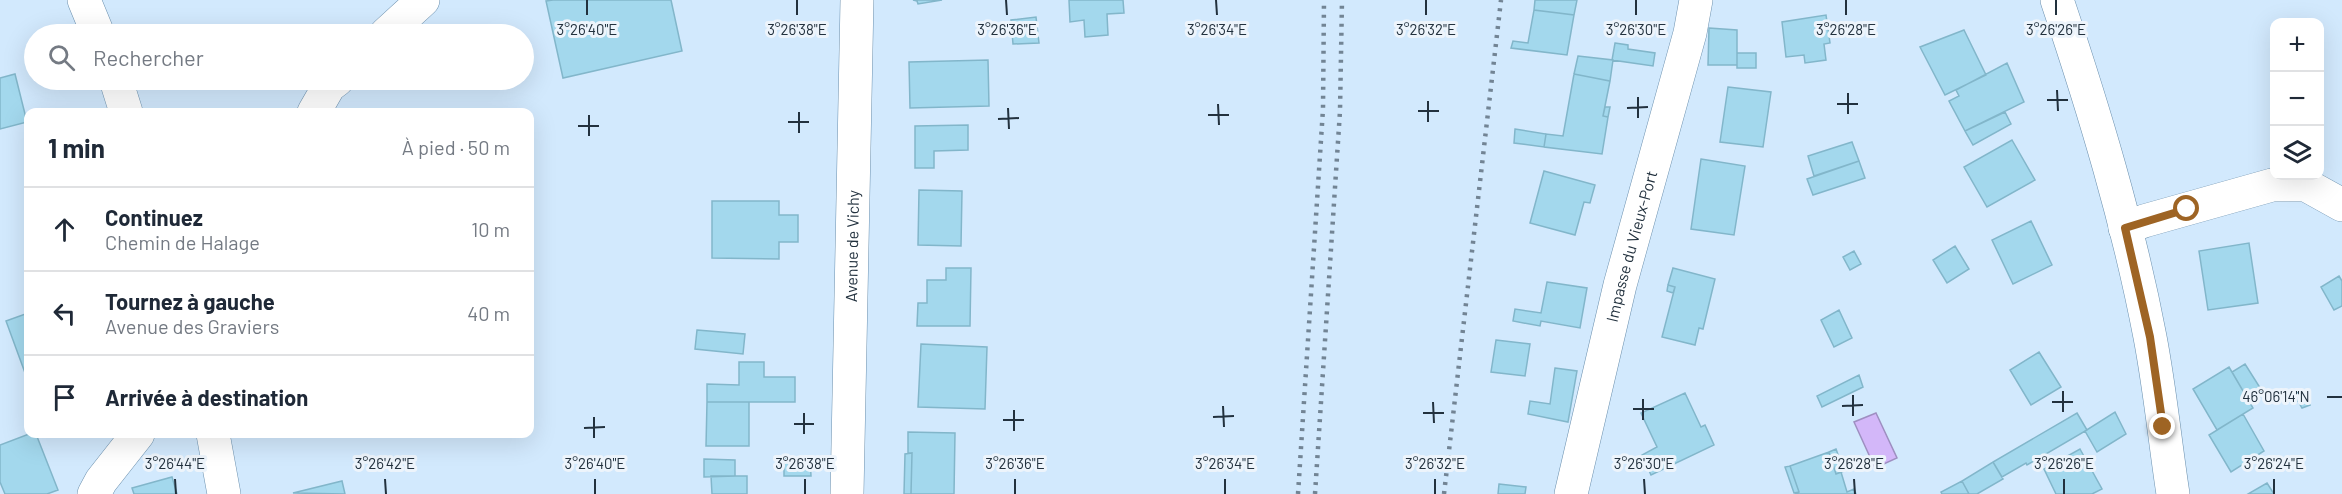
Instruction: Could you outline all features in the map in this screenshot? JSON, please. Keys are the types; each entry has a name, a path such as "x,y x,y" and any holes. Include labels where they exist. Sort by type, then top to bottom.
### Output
{"street":[{"path":"84,0 94,24"},
{"path":"397,24 423,0"},
{"name":"Avenue de Vichy","path":"847,494 857,0"},
{"name":"Impasse du Vieux-Port","path":"1571,494 1620,285 1690,33 1696,0"},
{"path":"2057,0 2092,105 2125,228 2150,337 2173,494"},
{"path":"2074,0 2092,105"},
{"path":"119,90 125,108"},
{"path":"316,108 327,90"},
{"path":"2125,228 2272,185 2306,185 2342,205"},
{"path":"94,494 101,481 135,438"},
{"path":"214,438 224,494"}],"shaded area":[{"path":"1876,413 1897,458 1875,468 1854,422"}],"building":[{"path":"671,0 682,51 563,78 546,1"},
{"path":"913,0 942,0 918,4"},
{"path":"1069,0 1123,0 1124,13 1107,14 1108,35 1085,37 1084,20 1070,22"},
{"path":"1535,0 1577,0 1574,15 1534,10"},
{"path":"1534,10 1574,15 1567,55 1511,48 1513,41 1528,43"},
{"path":"1826,15 1830,43 1824,44 1826,60 1805,63 1804,55 1786,57 1782,22"},
{"path":"1036,17 1039,43 1013,44 1011,20"},
{"path":"1709,28 1737,30 1737,65 1708,65"},
{"path":"1964,30 1986,75 1945,95 1920,47"},
{"path":"1615,43 1628,45 1628,49 1655,53 1653,66 1612,60"},
{"path":"1737,53 1756,53 1756,68 1737,68"},
{"path":"1578,56 1613,60 1610,81 1574,74"},
{"path":"988,60 989,106 910,108 909,62"},
{"path":"2007,63 2024,102 1965,131 1949,101 1959,96 1956,90"},
{"path":"15,74 24,110 24,123 0,129 0,78"},
{"path":"1574,74 1610,81 1603,116 1608,117 1602,154 1544,147 1546,134 1563,136"},
{"path":"1728,87 1771,92 1763,147 1720,142"},
{"path":"1605,107 1610,107 1608,117 1603,116"},
{"path":"2005,112 2011,124 1973,145 1965,131"},
{"path":"968,125 968,150 934,151 934,168 915,168 915,126"},
{"path":"1515,129 1546,134 1544,147 1514,143"},
{"path":"2012,140 2035,180 1987,207 1964,167"},
{"path":"1852,142 1859,161 1814,176 1808,156"},
{"path":"1701,159 1745,166 1734,235 1691,229"},
{"path":"1859,161 1865,178 1813,195 1807,179"},
{"path":"1544,171 1595,185 1590,203 1584,202 1575,235 1530,223"},
{"path":"919,190 962,191 961,246 918,245"},
{"path":"712,201 779,201 779,215 798,215 798,242 779,242 779,259 712,258"},
{"path":"2031,221 2052,265 2013,284 1992,240"},
{"path":"2249,243 2258,303 2208,310 2199,251"},
{"path":"1955,246 1969,269 1947,283 1933,260"},
{"path":"1854,251 1861,264 1850,270 1843,257"},
{"path":"946,268 971,268 970,326 917,326 918,303 927,303 927,280 946,280"},
{"path":"1673,268 1715,279 1703,329 1699,328 1695,345 1662,337 1675,287 1668,285"},
{"path":"2339,276 2342,281 2342,306 2334,310 2321,287"},
{"path":"1547,282 1587,288 1580,328 1541,321 1540,326 1513,321 1515,309 1541,313"},
{"path":"1668,285 1675,287 1673,293 1667,291"},
{"path":"1839,310 1852,338 1834,347 1821,320"},
{"path":"24,314 24,370 6,321"},
{"path":"697,330 745,334 743,354 695,349"},
{"path":"1496,340 1530,344 1525,376 1491,372"},
{"path":"921,344 987,347 985,409 918,407"},
{"path":"2039,352 2061,387 2031,405 2010,370"},
{"path":"739,362 764,362 764,377 795,377 795,402 707,402 707,384 739,385"},
{"path":"2245,364 2264,394 2250,403 2232,372"},
{"path":"2229,367 2253,408 2217,430 2193,389"},
{"path":"1555,368 1577,371 1568,422 1528,414 1530,401 1550,404"},
{"path":"1859,375 1863,387 1822,407 1817,396"},
{"path":"2301,390 2310,405 2302,408 2294,394"},
{"path":"1685,393 1701,427 1705,425 1714,445 1651,475 1642,455 1657,447 1641,413"},
{"path":"707,402 749,402 749,446 706,446"},
{"path":"2115,412 2126,434 2097,452 2085,431"},
{"path":"2077,413 2087,430 2002,477 1993,462"},
{"path":"2243,414 2264,451 2231,472 2209,435"},
{"path":"908,432 955,433 954,494 911,494 912,453 908,453"},
{"path":"24,436 24,438 38,438 58,490 47,494 5,494 0,482 0,445"},
{"path":"1836,449 1844,471 1836,474 1829,452"},
{"path":"2080,449 2102,489 2092,494 2056,494 2044,469"},
{"path":"1829,452 1836,474 1841,472 1847,492 1854,489 1856,494 1795,494 1799,492 1790,466"},
{"path":"912,453 911,494 904,494 905,454"},
{"path":"784,458 810,458 811,476 784,476"},
{"path":"704,459 735,460 735,476 704,477"},
{"path":"1993,462 2003,479 1977,494 1969,494 1962,481"},
{"path":"1790,466 1799,492 1794,493 1785,467"},
{"path":"711,476 747,476 747,494 712,494"},
{"path":"172,477 177,494 134,494 132,488"},
{"path":"342,481 345,494 293,493"},
{"path":"1962,481 1969,494 1942,494 1941,492"},
{"path":"2267,483 2274,494 2248,494"},
{"path":"1499,484 1526,487 1525,494 1498,494"}],"railway":[{"path":"1298,494 1323,109 1324,0"},
{"path":"1315,494 1340,111 1342,0"},
{"path":"1444,494 1501,0"}],"route":[{"path":"2163,427 2150,337 2125,228 2187,209"}]}
